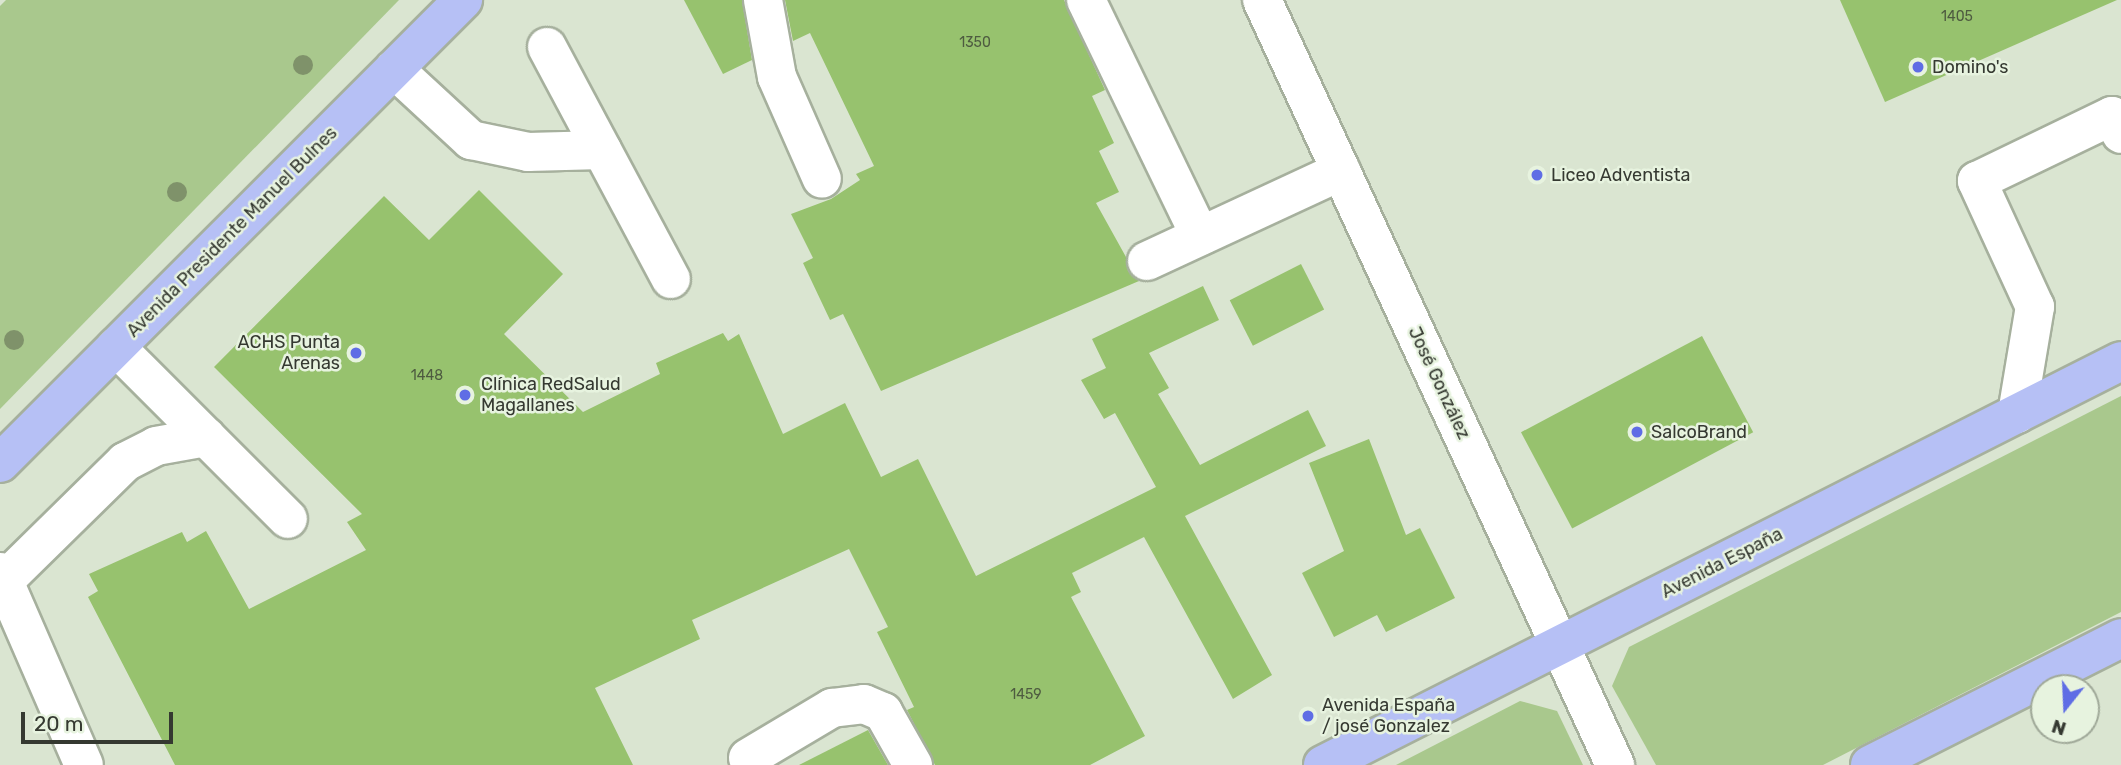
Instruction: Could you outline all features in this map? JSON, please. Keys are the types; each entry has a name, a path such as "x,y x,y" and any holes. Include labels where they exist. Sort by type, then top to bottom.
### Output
{"main road":[{"name":"Avenida Presidente Manuel Bulnes","path":"0,463 463,0"},
{"name":"Avenida España","path":"1323,765 1357,755 1560,645 2121,361"},
{"path":"1870,765 2121,638"}],"street":[{"path":"763,0 777,76 822,179"},
{"path":"1086,0 1200,236"},
{"name":"José González","path":"1262,0 1615,765"},
{"path":"547,47 671,279"},
{"path":"394,69 471,140 528,152 602,150"},
{"path":"2017,414 2035,307 1977,181 2112,116 2121,134"},
{"path":"1147,261 1341,171"},
{"path":"116,347 288,519"},
{"path":"84,765 2,577 125,462 156,446 206,437"},
{"path":"748,758 832,708 864,704 883,712 913,765"}],"green space":[{"path":"6,0 399,0 0,409 0,6"},
{"path":"2121,396 2121,612 1823,765 1656,765 1612,686 1629,647"},
{"path":"1520,701 1557,711 1583,765 1396,765"}],"building":[{"path":"684,0 742,0 752,60 723,74"},
{"path":"785,0 1064,0 1105,90 1092,96 1114,143 1099,151 1119,192 1096,203 1126,257 1128,271 1139,281 881,391 843,314 830,320 803,263 813,258 791,214 831,199 860,180 856,174 874,166 810,33 793,41"},
{"path":"1840,0 2117,0 1885,102"},
{"path":"479,190 563,274 504,334 583,412 660,374 656,363 723,333 728,341 739,334 783,434 845,403 881,477 918,459 976,576 1156,487 1115,413 1104,419 1081,380 1106,368 1092,339 1203,286 1219,320 1149,353 1169,388 1158,394 1200,465 1308,410 1326,446 1185,516 1272,675 1233,699 1144,537 1072,573 1081,592 1071,597 1145,736 1090,765 935,765 907,710 914,707 877,632 888,627 849,549 692,620 700,639 595,688 633,765 175,765 88,597 98,591 89,574 182,532 187,542 206,531 249,609 366,550 347,522 362,514 214,367 384,196 429,240"},
{"path":"1301,264 1324,309 1253,346 1230,300"},
{"name":"SalcoBrand","path":"1702,336 1753,432 1572,528 1521,432"},
{"path":"1369,439 1406,535 1420,528 1455,598 1386,632 1377,615 1334,637 1302,573 1344,551 1309,463"},
{"path":"868,730 888,765 799,765"}],"place":[{"name":"Domino's","path":"1918,67"},
{"name":"Liceo Adventista","path":"1537,175"},
{"name":"ACHS Punta Arenas","path":"356,353"},
{"name":"Clínica RedSalud Magallanes","path":"465,395"},
{"name":"SalcoBrand","path":"1637,432"},
{"name":"Avenida España / josé Gonzalez","path":"1308,716"}]}
